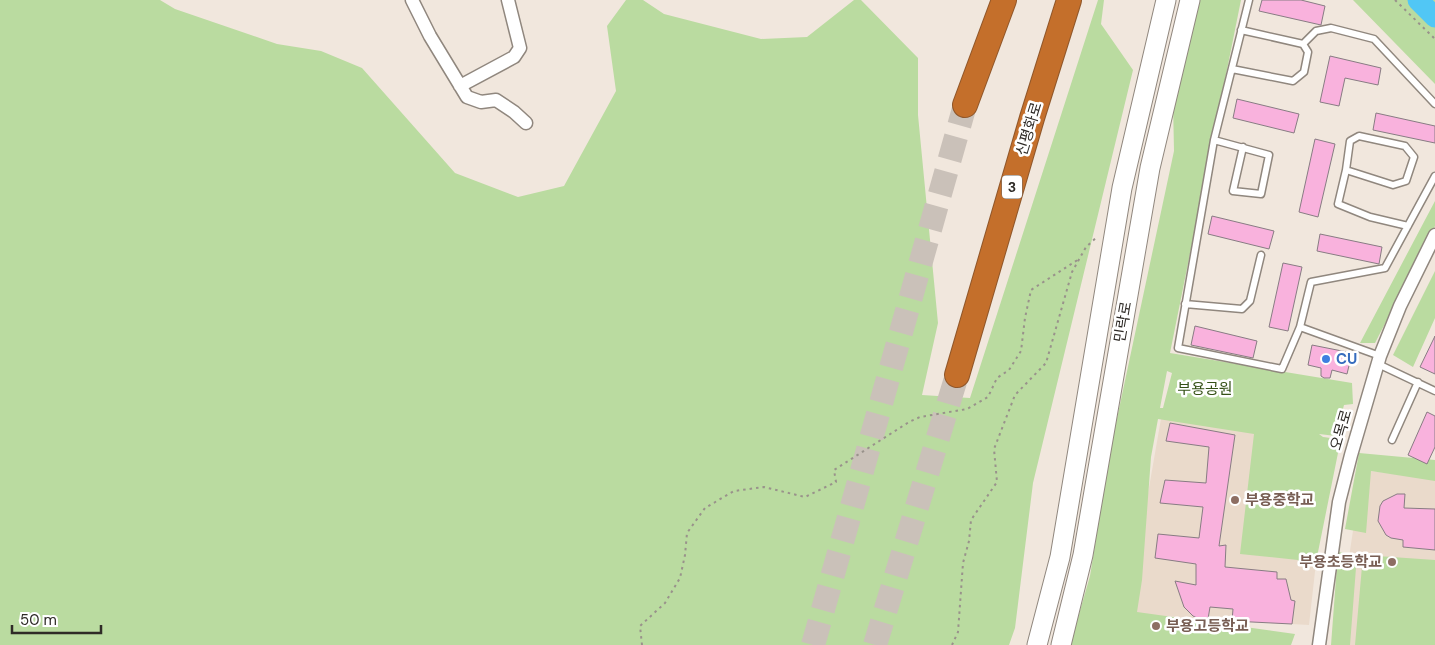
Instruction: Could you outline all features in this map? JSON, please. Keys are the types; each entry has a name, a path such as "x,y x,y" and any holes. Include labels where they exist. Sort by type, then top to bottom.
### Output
{"highway":[{"path":"965,106 1004,0"},
{"name":"신평화로","path":"957,374 1032,118 1069,0"}],"main road":[{"name":"민락로","path":"1037,645 1060,557 1124,179 1166,0"},
{"name":"민락로","path":"1061,645 1083,555 1150,168 1190,0"}],"street":[{"path":"412,0 430,36 467,97 481,102 496,100 526,123"},
{"path":"460,86 514,57 520,48 508,0"},
{"name":"오목로","path":"1319,645 1339,502 1350,455 1379,360 1400,306 1435,235"}],"lane":[{"path":"1249,0 1214,140 1178,348 1282,369 1300,327 1311,282 1385,268 1435,176"},
{"path":"1303,44 1316,31 1331,28 1374,39 1435,104"},
{"path":"1232,69 1293,81 1304,72 1308,52 1303,44 1241,30"},
{"path":"1346,170 1393,185 1406,181 1414,157 1405,146 1359,136 1350,141 1338,204 1370,217 1408,226"},
{"path":"1214,140 1243,147 1269,155 1261,194 1233,190 1243,147"},
{"path":"1185,304 1242,309 1250,301 1261,254"},
{"path":"1300,327 1379,360 1435,391"},
{"path":"1392,440 1418,382"}],"path":[{"path":"1395,0 1435,39"},
{"path":"952,645 958,632 963,563 972,520 997,482 994,449 1015,395 1046,363 1072,272 1086,247 1097,237 1111,248"},
{"path":"642,645 640,626 665,603 680,578 687,533 706,508 734,491 764,488 805,497 836,482 834,470 909,422 920,417 967,409 988,397 997,378 1009,370 1021,352 1031,290 1079,260"}],"shaded area":[{"name":"부용중학교","path":"1162,413 1254,430 1330,438 1309,625 1127,614"},
{"name":"부용초등학교","path":"1362,470 1435,479 1435,645 1336,645"}],"green space":[{"path":"0,0 160,0 175,9 277,44 321,51 362,68 455,173 518,197 564,186 616,91 607,26 626,0 643,0 664,14 761,39 807,37 854,0 861,0 918,58 918,115 938,323 922,395 970,398 1098,0 1104,0 1101,24 1133,70 1033,483 1015,628 1009,645 0,645"},
{"name":"부용공원","path":"1196,0 1241,0 1170,353 1352,383 1353,404 1344,405 1336,436 1319,434 1330,438 1329,442 1339,448 1316,562 1298,562 1298,560 1240,554 1254,434 1158,419 1151,457 1142,580 1137,612 1295,634 1291,645 1070,645 1090,576 1110,451 1174,151 1173,102","holes":["1167,371 1172,373 1163,408 1160,408"]},
{"path":"1353,0 1435,0 1435,84"},
{"path":"1435,201 1435,226 1375,343 1360,343"},
{"path":"1435,271 1435,318 1413,367 1393,355"},
{"path":"1359,453 1435,460 1435,481 1371,471 1366,533 1345,529"},
{"path":"1338,552 1357,555 1350,645 1331,645"},
{"path":"1363,555 1435,560 1435,645 1355,645"}],"building":[{"path":"1262,0 1301,0 1325,6 1321,25 1259,11"},
{"path":"1330,56 1381,68 1378,85 1345,78 1339,106 1320,102"},
{"path":"1237,99 1299,114 1294,133 1233,118"},
{"path":"1376,113 1435,126 1435,143 1373,130"},
{"path":"1315,139 1335,144 1318,217 1299,212"},
{"path":"1212,216 1274,231 1269,249 1208,234"},
{"path":"1320,234 1382,247 1379,264 1317,251"},
{"path":"1283,263 1302,267 1288,331 1269,327"},
{"path":"1195,326 1257,341 1253,358 1191,345"},
{"path":"1435,336 1435,374 1420,367"},
{"path":"1312,345 1352,353 1347,374 1332,370 1330,378 1321,376 1321,368 1308,365"},
{"path":"1427,412 1435,416 1435,447 1427,464 1408,455"},
{"path":"1170,423 1235,435 1219,546 1226,545 1225,567 1277,572 1277,579 1286,579 1291,600 1295,601 1292,624 1232,621 1233,609 1210,607 1208,619 1199,619 1184,607 1175,581 1196,585 1196,564 1155,558 1158,534 1199,538 1203,507 1160,503 1165,480 1206,483 1209,447 1166,441"},
{"path":"1397,494 1405,494 1404,508 1435,509 1435,550 1403,547 1403,540 1386,535 1378,521 1380,506 1383,501"}],"waterway":[{"path":"1418,0 1435,17"}],"tunnel":[{"path":"813,645 965,105"},
{"path":"875,645 957,375"}],"place":[{"name":"CU","path":"1326,359"},
{"name":"부용중학교","path":"1235,500"},
{"name":"부용초등학교","path":"1392,562"},
{"name":"부용고등학교","path":"1156,626"}]}
